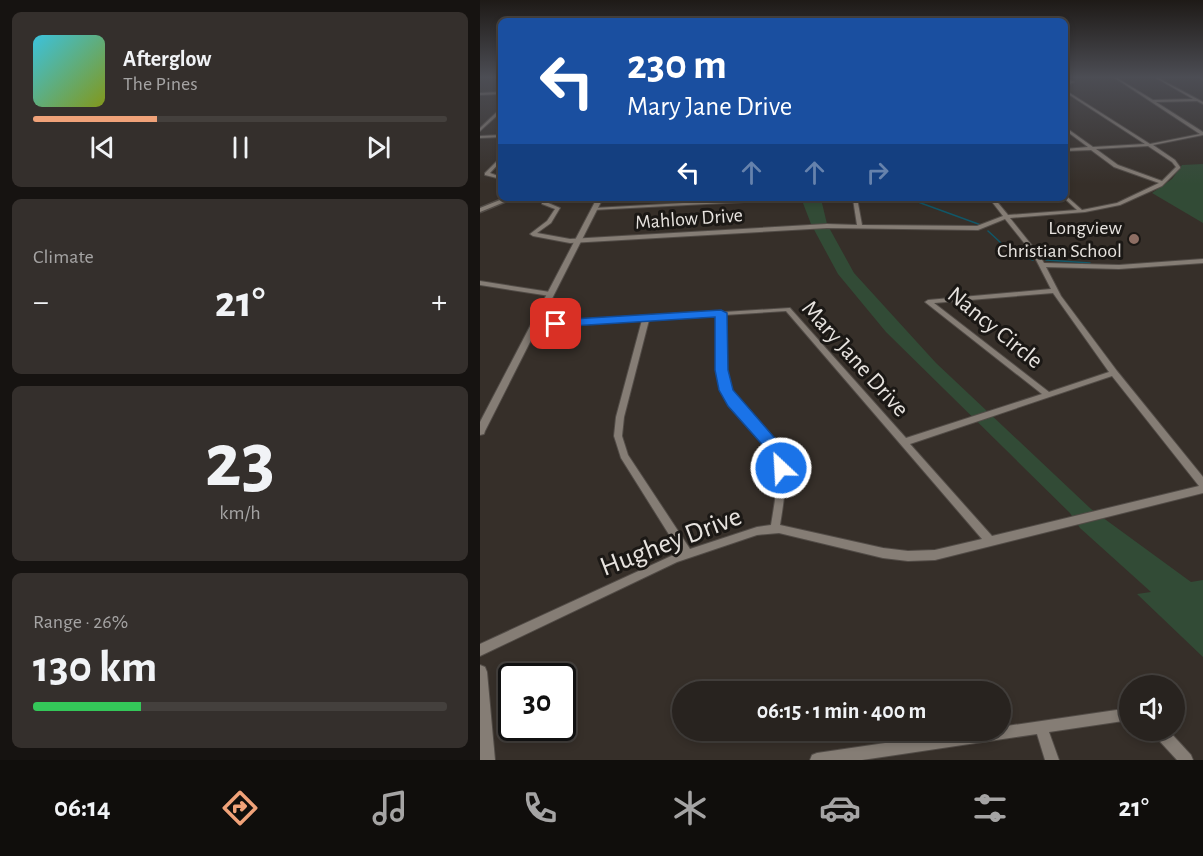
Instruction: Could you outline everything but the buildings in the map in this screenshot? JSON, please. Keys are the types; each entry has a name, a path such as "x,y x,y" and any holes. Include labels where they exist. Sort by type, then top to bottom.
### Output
{"main road":[{"path":"480,210 503,201"}],"street":[{"path":"480,130 497,113"},
{"path":"1068,130 1118,168 1163,183 1178,166 1100,113"},
{"path":"1172,113 1203,134"},
{"path":"1068,150 1149,145 1203,134"},
{"path":"480,136 498,136"},
{"path":"498,162 487,174 498,177"},
{"name":"Mahlow Drive","path":"544,203 558,208 550,220 533,234 577,241 820,226 975,228 985,227 1006,217 1081,211 1118,204 1163,183"},
{"path":"1068,199 1081,211"},
{"path":"480,431 598,201"},
{"path":"594,209 744,201"},
{"path":"854,201 860,226"},
{"path":"993,201 1042,265 1054,291 1114,373 1203,484"},
{"path":"1042,265 1119,267 1203,261"},
{"path":"480,283 550,294"},
{"name":"Nancy Circle","path":"1047,394 928,302 1054,291"},
{"name":"Mary Jane Drive","path":"534,325 788,309 991,542"},
{"path":"721,313 722,370 726,390 733,402 765,437 779,457 781,484 775,528"},
{"path":"646,318 620,417 618,436 624,456 687,553"},
{"path":"905,442 1114,373"},
{"name":"Hughey Drive","path":"480,650 687,553 757,531 775,528 901,555 935,555 1203,489"},
{"path":"480,672 487,760"},
{"path":"817,760 1119,716"},
{"path":"1041,727 1052,760"},
{"path":"1169,741 1186,760"}],"green space":[{"path":"1203,164 1203,223 1152,193 1172,179 1182,165"},
{"path":"802,201 820,201 827,224 854,273 936,363 1091,509 1191,582 1203,580 1203,657 1137,594 1151,592 1080,528 1070,513 886,332 838,274 811,224"}],"waterway":[{"path":"918,202 981,225"},
{"path":"988,231 1013,254 1033,260"},
{"path":"1046,260 1090,263"}],"place":[{"name":"Longview Christian School","path":"1134,239"}],"route":[{"path":"556,324 721,313 722,370 726,390 733,402 773,448 779,457 781,468"}]}
